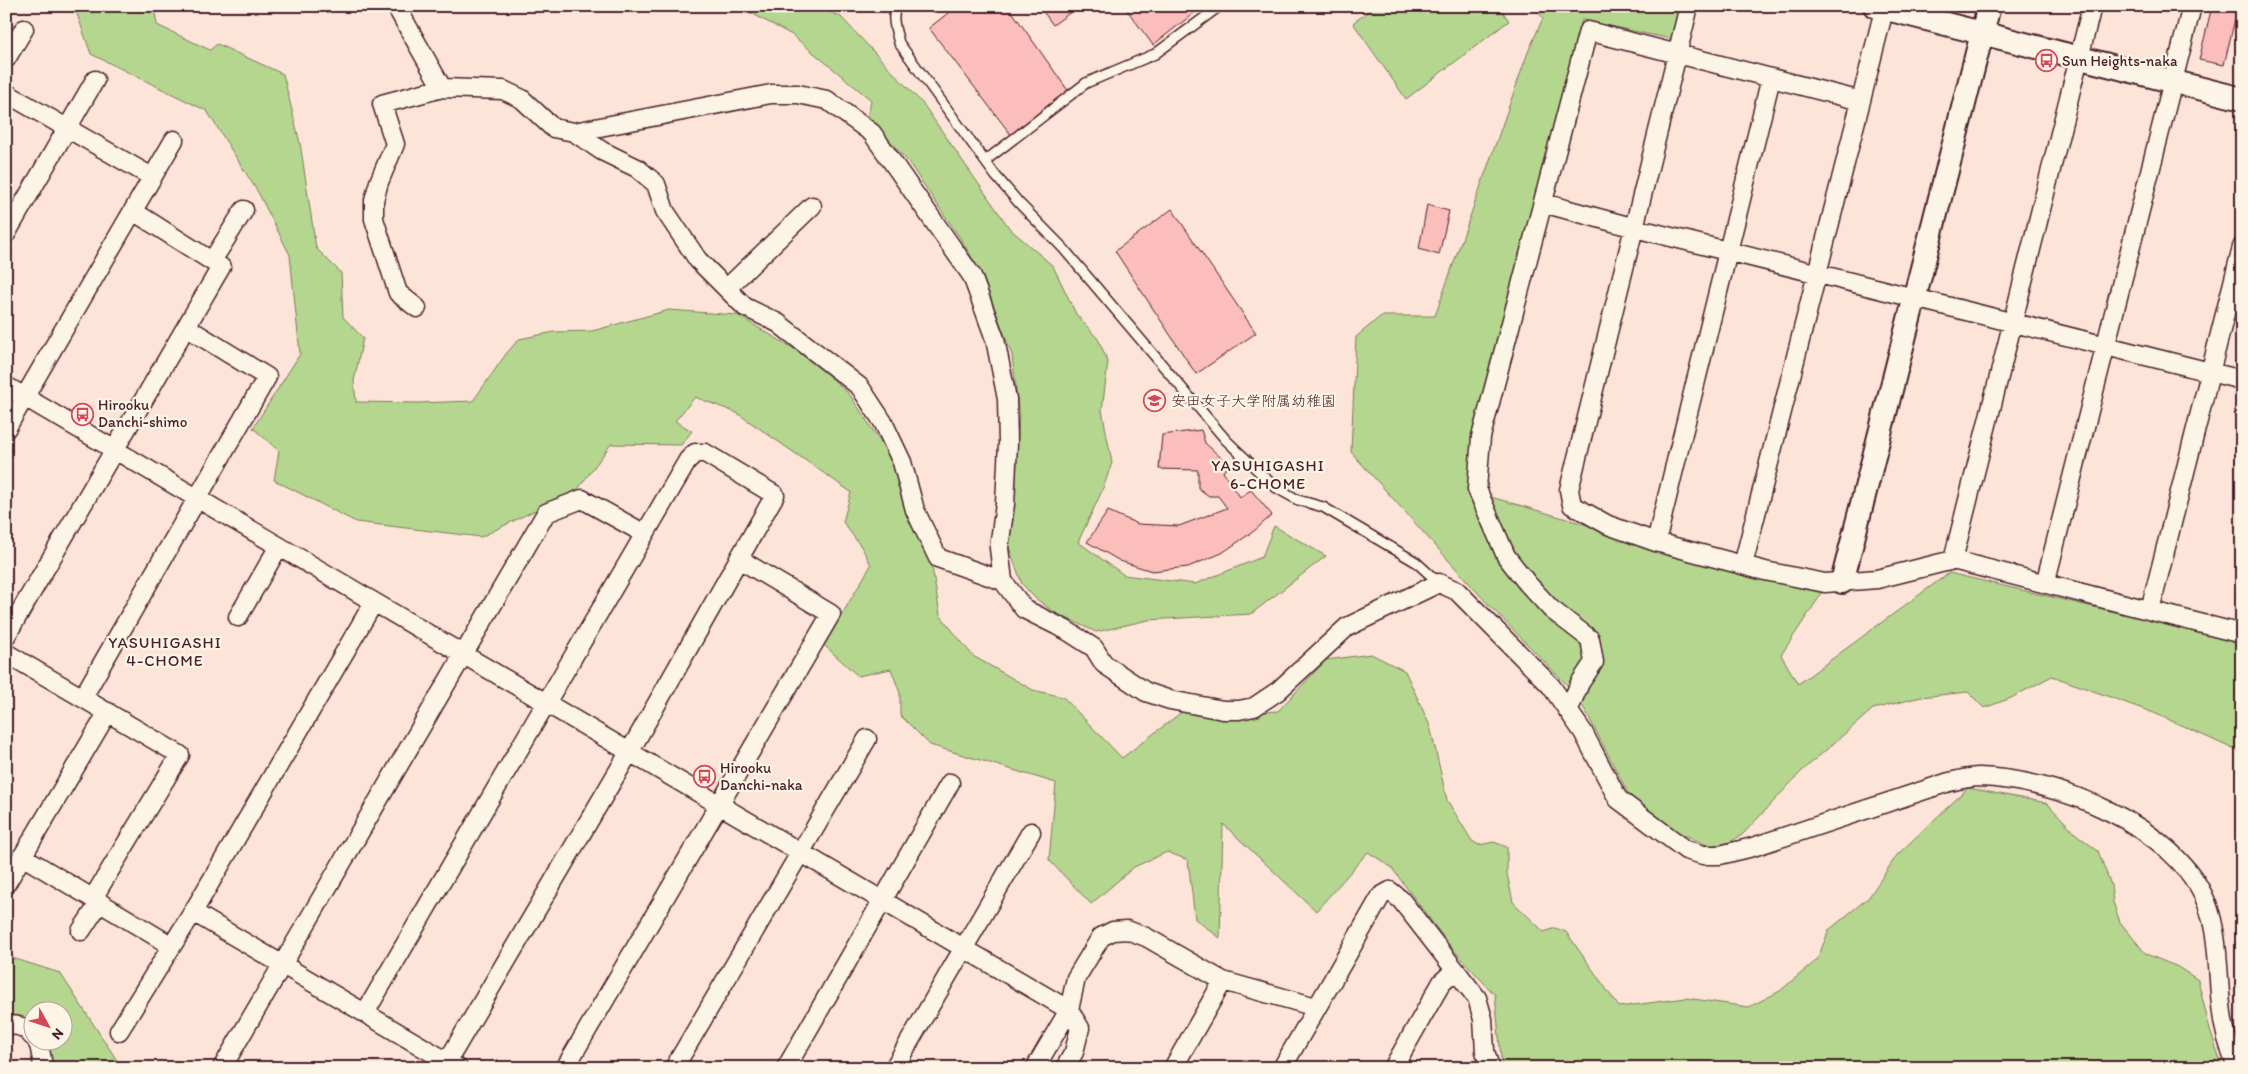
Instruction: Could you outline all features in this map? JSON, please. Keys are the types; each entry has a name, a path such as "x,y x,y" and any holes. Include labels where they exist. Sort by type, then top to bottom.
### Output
{"street":[{"path":"396,6 442,88"},
{"path":"1689,6 1569,490 1572,504 1608,525 1656,542 1743,565 1825,583 1877,579 1953,560 2242,634"},
{"path":"1842,582 1916,299 1989,6"},
{"path":"1953,560 2092,6"},
{"path":"2045,584 2192,6"},
{"path":"1743,565 1861,101 1882,7 2242,99"},
{"path":"6,59 24,29"},
{"path":"1568,711 1580,683 1594,662 1590,639 1552,609 1527,583 1506,556 1477,489 1481,437 1588,31 1861,101"},
{"path":"1656,542 1771,78"},
{"path":"6,234 95,80"},
{"path":"417,308 398,293 374,219 374,200 379,182 395,144 382,104 442,88 503,90 522,99 553,128 574,132 730,100 772,94 798,94 828,100 872,133 972,276 995,339 1007,399 1008,443 999,548 1003,581 1024,610 1066,630 1094,648 1104,664 1146,692 1170,700 1223,710 1239,710 1254,707 1278,691 1347,627 1439,583 1457,591 1551,686 1583,732 1618,800 1686,850 1703,855 1720,855 1753,847 1949,782 1978,777 2021,782 2070,795 2110,810 2140,829 2175,858 2190,874 2207,902 2213,922 2226,1037 2237,1068"},
{"path":"6,93 152,177"},
{"path":"574,132 602,151 637,168 656,184 665,211 698,260 745,307 778,323 860,387 883,422 902,462 915,510 938,558 1003,581"},
{"path":"6,429 174,140"},
{"path":"1543,203 1728,252 2242,380"},
{"path":"727,288 812,206"},
{"path":"212,261 244,210"},
{"path":"6,636 221,267 133,211"},
{"path":"2150,610 2242,247"},
{"path":"83,697 196,497 267,377 186,327"},
{"path":"6,386 884,900 1068,1010 1080,1028 1074,1052 1064,1068"},
{"path":"193,912 453,1065 775,495 704,454 695,453 688,460 365,1013"},
{"path":"222,1068 546,513 582,499 646,534"},
{"path":"238,617 279,546"},
{"path":"565,1068 718,803 831,614 739,559"},
{"path":"119,1031 193,912 374,602"},
{"path":"6,653 180,755 96,900 81,931"},
{"path":"6,884 108,712"},
{"path":"674,1068 867,739"},
{"path":"786,1068 950,783"},
{"path":"894,1068 1031,832"},
{"path":"22,856 172,946"},
{"path":"1282,1068 1381,896 1390,891 1401,900 1477,998 1483,1019 1485,1051 1490,1068"},
{"path":"1035,1068 1068,1010 1076,978 1101,937 1113,932 1127,930 1146,937 1223,980 1316,1007"},
{"path":"1393,1068 1442,982 1454,970"},
{"path":"1172,1068 1223,980"},
{"path":"6,1025 22,1027"},
{"path":"40,1052 44,1068"}],"lane":[{"path":"896,6 894,25 899,43 985,161 1019,203 1063,248 1226,440 1275,487 1298,500 1323,507 1416,562 1439,583"},
{"path":"985,161 1086,83 1155,54 1220,6"}],"green space":[{"path":"67,6 154,6 157,25 210,50 217,44 283,74 300,143 316,248 341,273 343,317 363,338 354,381 356,402 418,403 473,401 506,354 519,339 554,332 592,331 669,310 737,315 796,350 850,395 895,464 932,567 940,615 973,656 1033,690 1063,697 1122,758 1183,711 1229,715 1278,711 1326,660 1371,654 1405,671 1430,726 1447,800 1472,841 1479,845 1494,842 1507,847 1507,874 1513,902 1544,932 1555,928 1566,932 1619,1007 1686,998 1749,1007 1780,991 1817,960 1829,930 1869,897 1897,855 1968,788 2047,803 2076,834 2098,851 2111,885 2113,902 2120,922 2146,954 2178,967 2198,980 2210,1030 2223,1068 1502,1068 1495,995 1450,946 1391,867 1368,852 1316,911 1223,824 1220,938 1195,919 1188,860 1167,852 1134,867 1091,904 1049,860 1056,783 930,745 900,715 900,693 891,669 858,676 824,645 871,565 862,548 843,522 851,492 737,413 695,397 675,421 692,431 681,445 611,444 578,489 481,537 356,522 274,480 279,451 253,428 300,354 290,255 259,194 207,111 91,54 77,14"},
{"path":"767,6 811,6 840,16 923,104 1010,229 1053,266 1076,314 1098,339 1108,362 1102,410 1112,463 1102,491 1078,542 1124,575 1195,584 1262,557 1274,526 1326,556 1251,614 1148,620 1096,632 1054,612 1035,598 1022,584 1008,545 1014,506 1019,416 1012,355 982,274 909,163 868,116 871,100 792,35 749,12"},
{"path":"1375,6 1499,6 1509,21 1406,99 1353,23"},
{"path":"1533,6 1679,6 1671,39 1582,20 1467,490 1822,593 1781,655 1798,684 1949,573 2242,642 2242,753 2154,713 2052,676 2011,698 1984,708 1968,692 1921,697 1873,709 1802,771 1742,835 1728,843 1709,846 1667,827 1630,797 1585,710 1568,686 1486,602 1351,452 1356,337 1381,316 1435,316 1528,52 1543,18"},
{"path":"6,956 60,973 122,1068 53,1068 49,1052 72,1052 72,1002 22,1002 22,1023 6,1016"}],"building":[{"path":"957,6 1008,6 1069,92 1012,136 929,28"},
{"path":"1039,6 1079,6 1053,25"},
{"path":"1124,6 1203,6 1153,45"},
{"path":"2212,6 2238,6 2224,65 2199,60"},
{"path":"1427,205 1449,211 1439,255 1419,249"},
{"path":"1172,209 1256,333 1196,374 1115,251"},
{"path":"1201,430 1205,443 1229,465 1223,472 1240,497 1251,490 1272,515 1254,531 1222,553 1188,567 1152,571 1120,561 1087,542 1108,511 1138,524 1179,526 1227,508 1218,496 1209,496 1198,488 1198,470 1159,469 1162,435"}],"place":[{"name":"Sun Heights-naka","path":"2046,61"},
{"name":"安田女子大学附属幼稚園","path":"1155,401"},
{"name":"Hirooku Danchi-shimo","path":"82,414"},
{"name":"Hirooku Danchi-naka","path":"704,777"}],"district":[{"name":"YASUHIGASHI 6-CHOME","path":"1268,474"},
{"name":"YASUHIGASHI 4-CHOME","path":"165,651"}]}
